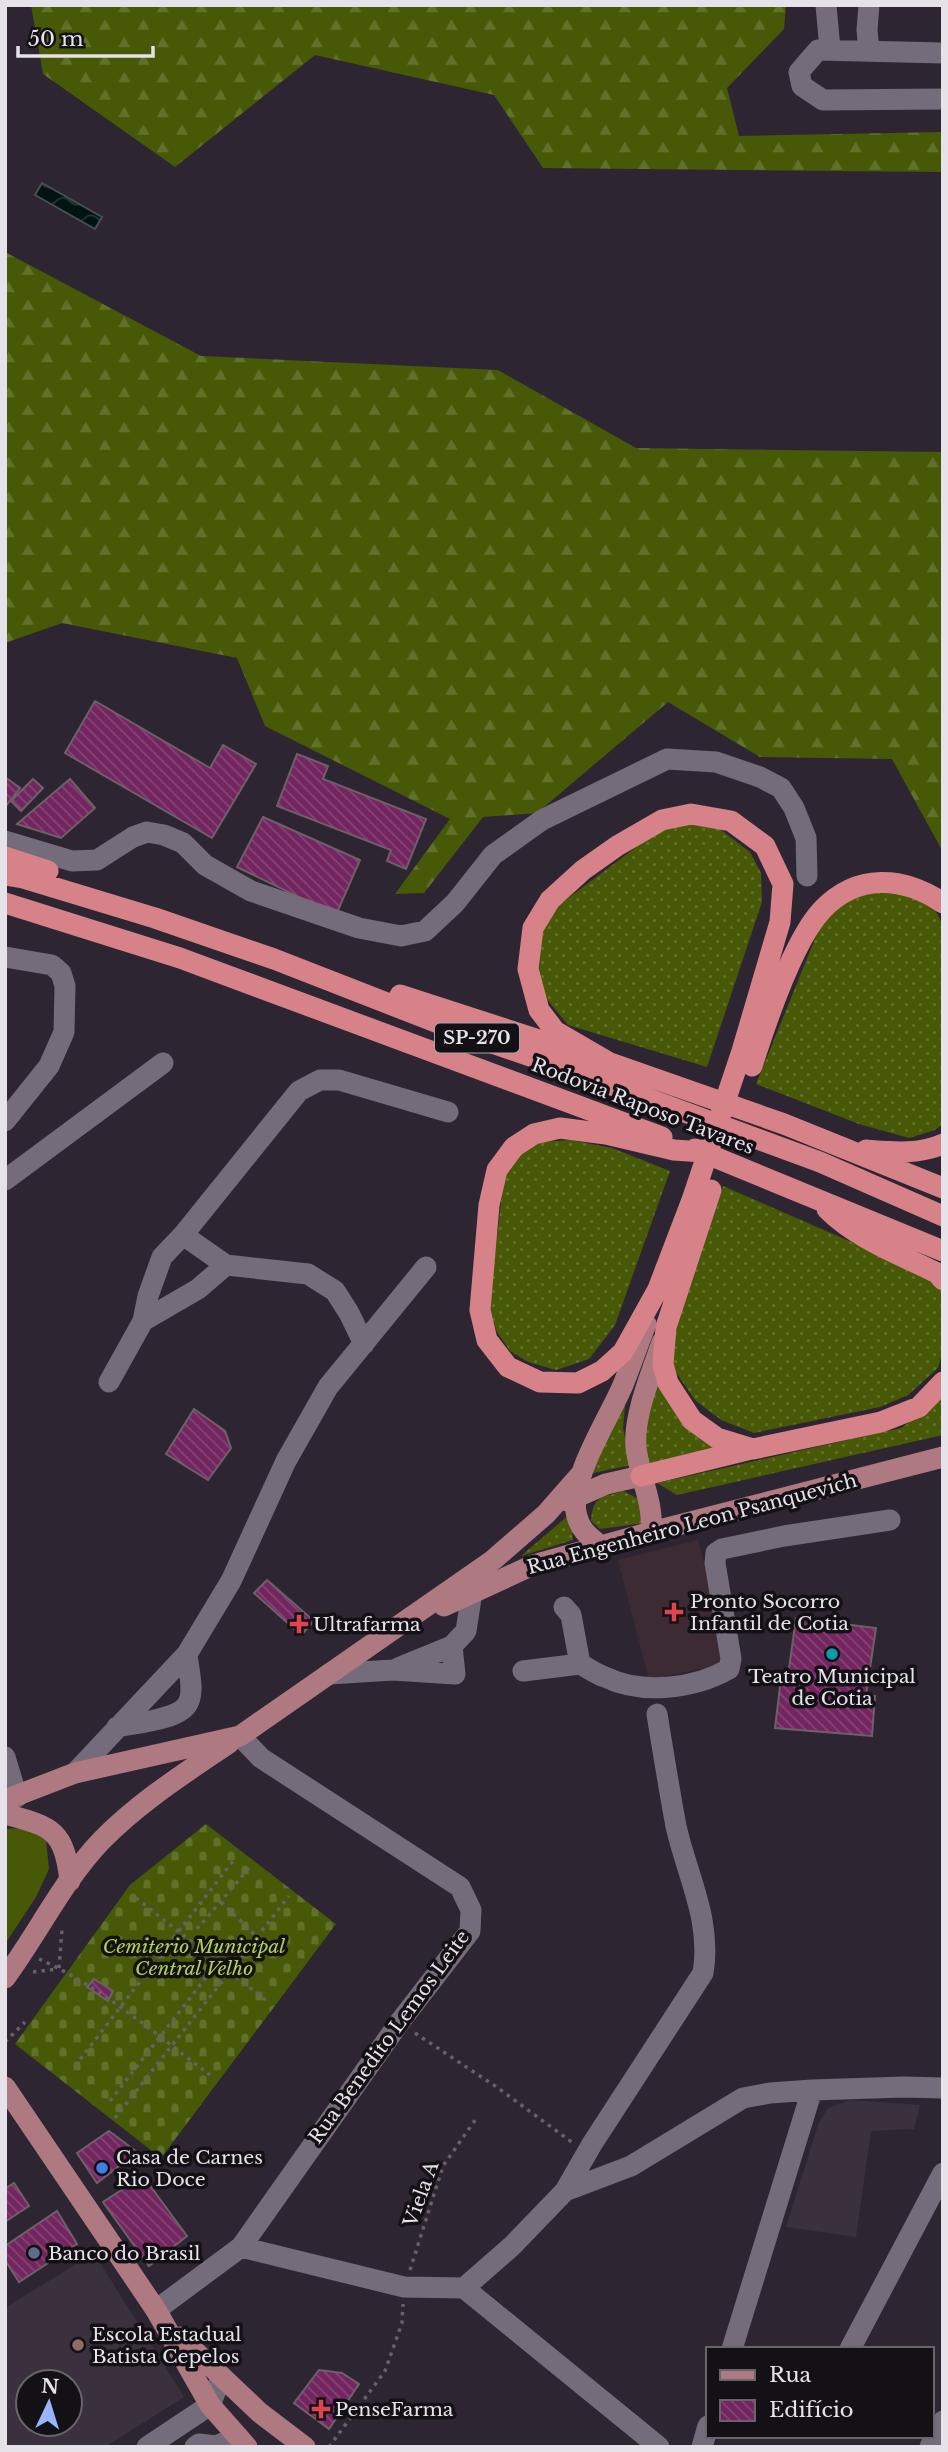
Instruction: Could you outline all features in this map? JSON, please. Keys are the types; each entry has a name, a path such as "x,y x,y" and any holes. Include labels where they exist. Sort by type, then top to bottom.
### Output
{"highway":[{"path":"610,1063 555,1031 539,1010 528,969 533,928 551,900 583,870 617,846 663,820 691,814 731,821 765,846 783,884 780,922 749,1052 699,1202 666,1327 663,1364 668,1384 692,1420 717,1438 753,1449"},
{"path":"5,857 114,892 155,918"},
{"name":"Rodovia Raposo Tavares","path":"5,875 155,918 274,959 469,1035 820,1162 943,1216"},
{"path":"749,1052 806,933 821,911 837,897 854,887 876,883 906,884 943,903"},
{"name":"Rodovia Raposo Tavares","path":"5,903 180,958 397,1037 703,1152 943,1251"},
{"path":"274,959 440,1007 610,1063"},
{"name":"Rodovia Raposo Tavares","path":"610,1063 784,1124 936,1187"},
{"path":"699,1202 659,1289 622,1352 602,1371 578,1383 540,1382 508,1367 486,1340 480,1310 489,1205 497,1170 514,1147 534,1133 560,1128 606,1134 674,1150 703,1152"},
{"path":"846,1148 897,1152 929,1150 943,1144"},
{"path":"816,1198 840,1222 941,1276"},
{"path":"641,1476 881,1422 919,1407 943,1382"}],"main road":[{"path":"601,1546 583,1532 576,1514 575,1497 582,1473 622,1387 659,1289"},
{"path":"652,1532 653,1514 641,1476 636,1444 639,1417 666,1327"},
{"name":"Rua Engenheiro Leon Psanquevich","path":"371,1645 472,1592 533,1565 943,1457"},
{"path":"546,1514 582,1473"},
{"path":"546,1514 606,1483 641,1476"},
{"name":"Rua Engenheiro Leon Psanquevich","path":"9,1804 75,1773 240,1735 493,1560 546,1514"},
{"path":"5,1978 70,1881 100,1843 133,1811 240,1735"},
{"path":"9,1804 58,1835 67,1857 70,1881"},
{"path":"5,2087 158,2315 210,2405 243,2442"},
{"path":"158,2315 221,2378 259,2412 305,2447"}],"street":[{"path":"826,5 830,49"},
{"path":"869,5 869,51"},
{"path":"943,52 818,50 799,72 802,86 824,100 943,99"},
{"path":"5,841 72,862 97,860 133,837 147,832 164,835 183,843 205,865 251,891 359,928 401,936 425,930 454,904 493,855 542,820 667,759 716,762 760,777 781,788 794,808 806,838 807,876"},
{"path":"5,957 52,965 61,974 65,986 64,1032 49,1066 5,1121"},
{"path":"5,1180 163,1063"},
{"path":"109,1382 143,1321 148,1296 162,1257 183,1235 299,1091 320,1080 339,1080 448,1112"},
{"path":"183,1235 226,1265 307,1274 335,1291 364,1344"},
{"path":"143,1321 198,1289 226,1265"},
{"path":"75,1773 187,1654 231,1581 286,1461 328,1387 426,1267"},
{"path":"523,1671 580,1664 606,1678 636,1686 672,1687 711,1679 729,1670 731,1659 715,1563 716,1553 722,1549 784,1536 890,1520"},
{"path":"329,1674 393,1670 455,1674 452,1646 466,1631 472,1592"},
{"path":"564,1607 571,1615 580,1664"},
{"path":"117,1727 174,1716 183,1710 189,1703 190,1694 187,1654"},
{"path":"464,2288 512,2246 565,2191 703,1973 706,1951 703,1921 677,1827 657,1714"},
{"name":"Rua Benedito Lemos Leite","path":"158,2315 241,2247 399,2023 470,1931 471,1910 460,1887 261,1758 240,1735"},
{"path":"5,1757 9,1804"},
{"path":"565,2191 631,2166 743,2098 811,2090 943,2088"},
{"path":"733,2347 811,2090"},
{"path":"851,2347 943,2173"},
{"path":"241,2247 404,2287 464,2288 659,2447"},
{"path":"147,2447 210,2405 221,2378"},
{"path":"930,2447 943,2421"},
{"path":"195,2447 199,2444 216,2446 243,2442"}],"path":[{"path":"75,2066 236,1857"},
{"path":"197,1929 251,1866"},
{"path":"115,2118 289,1896"},
{"path":"136,1898 268,2002"},
{"path":"220,1902 257,1937"},
{"path":"110,2101 218,1962"},
{"path":"59,1968 210,2075"},
{"path":"5,2042 26,2021"},
{"path":"399,2023 498,2088 587,2153"},
{"name":"Viela A","path":"329,2447 385,2371 402,2323 404,2287 443,2166 478,2116"}],"shaded area":[{"name":"Pronto Socorro Infantil de Cotia","path":"698,1540 729,1663 649,1680 618,1560"},
{"path":"851,2100 920,2105 914,2129 871,2131 856,2237 786,2227 819,2122 828,2108"},
{"name":"Escola Estadual Batista Cepelos","path":"94,2253 184,2397 105,2447 5,2447 5,2308"}],"green space":[{"path":"31,5 786,5 784,29 727,88 739,136 943,132 943,172 543,168 494,95 315,55 175,167 43,74"},
{"path":"5,252 201,356 498,370 636,448 943,452 943,852 892,759 760,757 668,702 537,813 483,817 424,893 395,894 450,819 265,726 237,658 62,623 5,643"},
{"path":"686,823 717,827 750,852 761,873 762,902 707,1067 568,1025 545,997 539,974 537,942 551,911 655,833"},
{"path":"894,888 934,908 943,925 943,1124 935,1130 909,1138 859,1124 756,1084 826,912 845,896"},
{"path":"571,1140 612,1148 670,1171 615,1325 589,1359 556,1370 528,1362 510,1351 497,1332 489,1306 504,1176 517,1155 539,1142"},
{"path":"723,1186 936,1279 943,1294 943,1350 938,1368 908,1395 880,1407 754,1433 721,1420 695,1400 675,1371 672,1356 675,1328"},
{"path":"659,1368 723,1448 650,1465 643,1451 644,1426"},
{"path":"943,1394 943,1435 677,1495 657,1483 901,1428 935,1404"},
{"path":"626,1395 623,1428 631,1465 589,1474"},
{"path":"623,1491 641,1500 644,1523 600,1529 591,1521 596,1502"},
{"path":"570,1514 573,1540 521,1556"},
{"name":"Cemiterio Municipal Central Velho","path":"206,1824 336,1924 161,2158 15,2044 130,1885"},
{"path":"26,1828 46,1840 49,1869 36,1897 5,1944 5,1829"}],"water":[{"path":"42,183 102,217 95,229 35,195"}],"building":[{"path":"95,701 210,768 223,745 256,764 212,838 65,753"},
{"path":"297,754 328,766 323,779 426,819 406,869 387,861 391,850 277,806"},
{"path":"5,777 20,788 5,807"},
{"path":"33,779 43,788 21,811 11,801"},
{"path":"70,779 95,808 61,838 17,824"},
{"path":"263,817 360,860 336,915 237,867"},
{"path":"194,1409 225,1431 231,1448 208,1480 166,1454"},
{"path":"267,1580 314,1621 301,1635 254,1593"},
{"name":"Teatro Municipal de Cotia","path":"796,1618 876,1628 866,1695 875,1696 872,1736 775,1728 781,1679 787,1683"},
{"path":"94,1979 113,1991 108,2001 87,1987"},
{"name":"Casa de Carnes Rio Doce","path":"109,2131 137,2152 97,2183 77,2153"},
{"path":"143,2176 187,2236 149,2266 103,2202"},
{"path":"14,2183 29,2206 5,2222 5,2189"},
{"name":"Banco do Brasil","path":"57,2211 77,2244 19,2282 5,2260 5,2246"},
{"path":"319,2370 342,2373 359,2384 329,2429 294,2403"}],"place":[{"name":"Pronto Socorro Infantil de Cotia","path":"674,1612"},
{"name":"Ultrafarma","path":"299,1624"},
{"name":"Teatro Municipal de Cotia","path":"832,1654"},
{"name":"Casa de Carnes Rio Doce","path":"102,2168"},
{"name":"Banco do Brasil","path":"34,2253"},
{"name":"Escola Estadual Batista Cepelos","path":"78,2345"},
{"name":"PenseFarma","path":"321,2409"}]}
